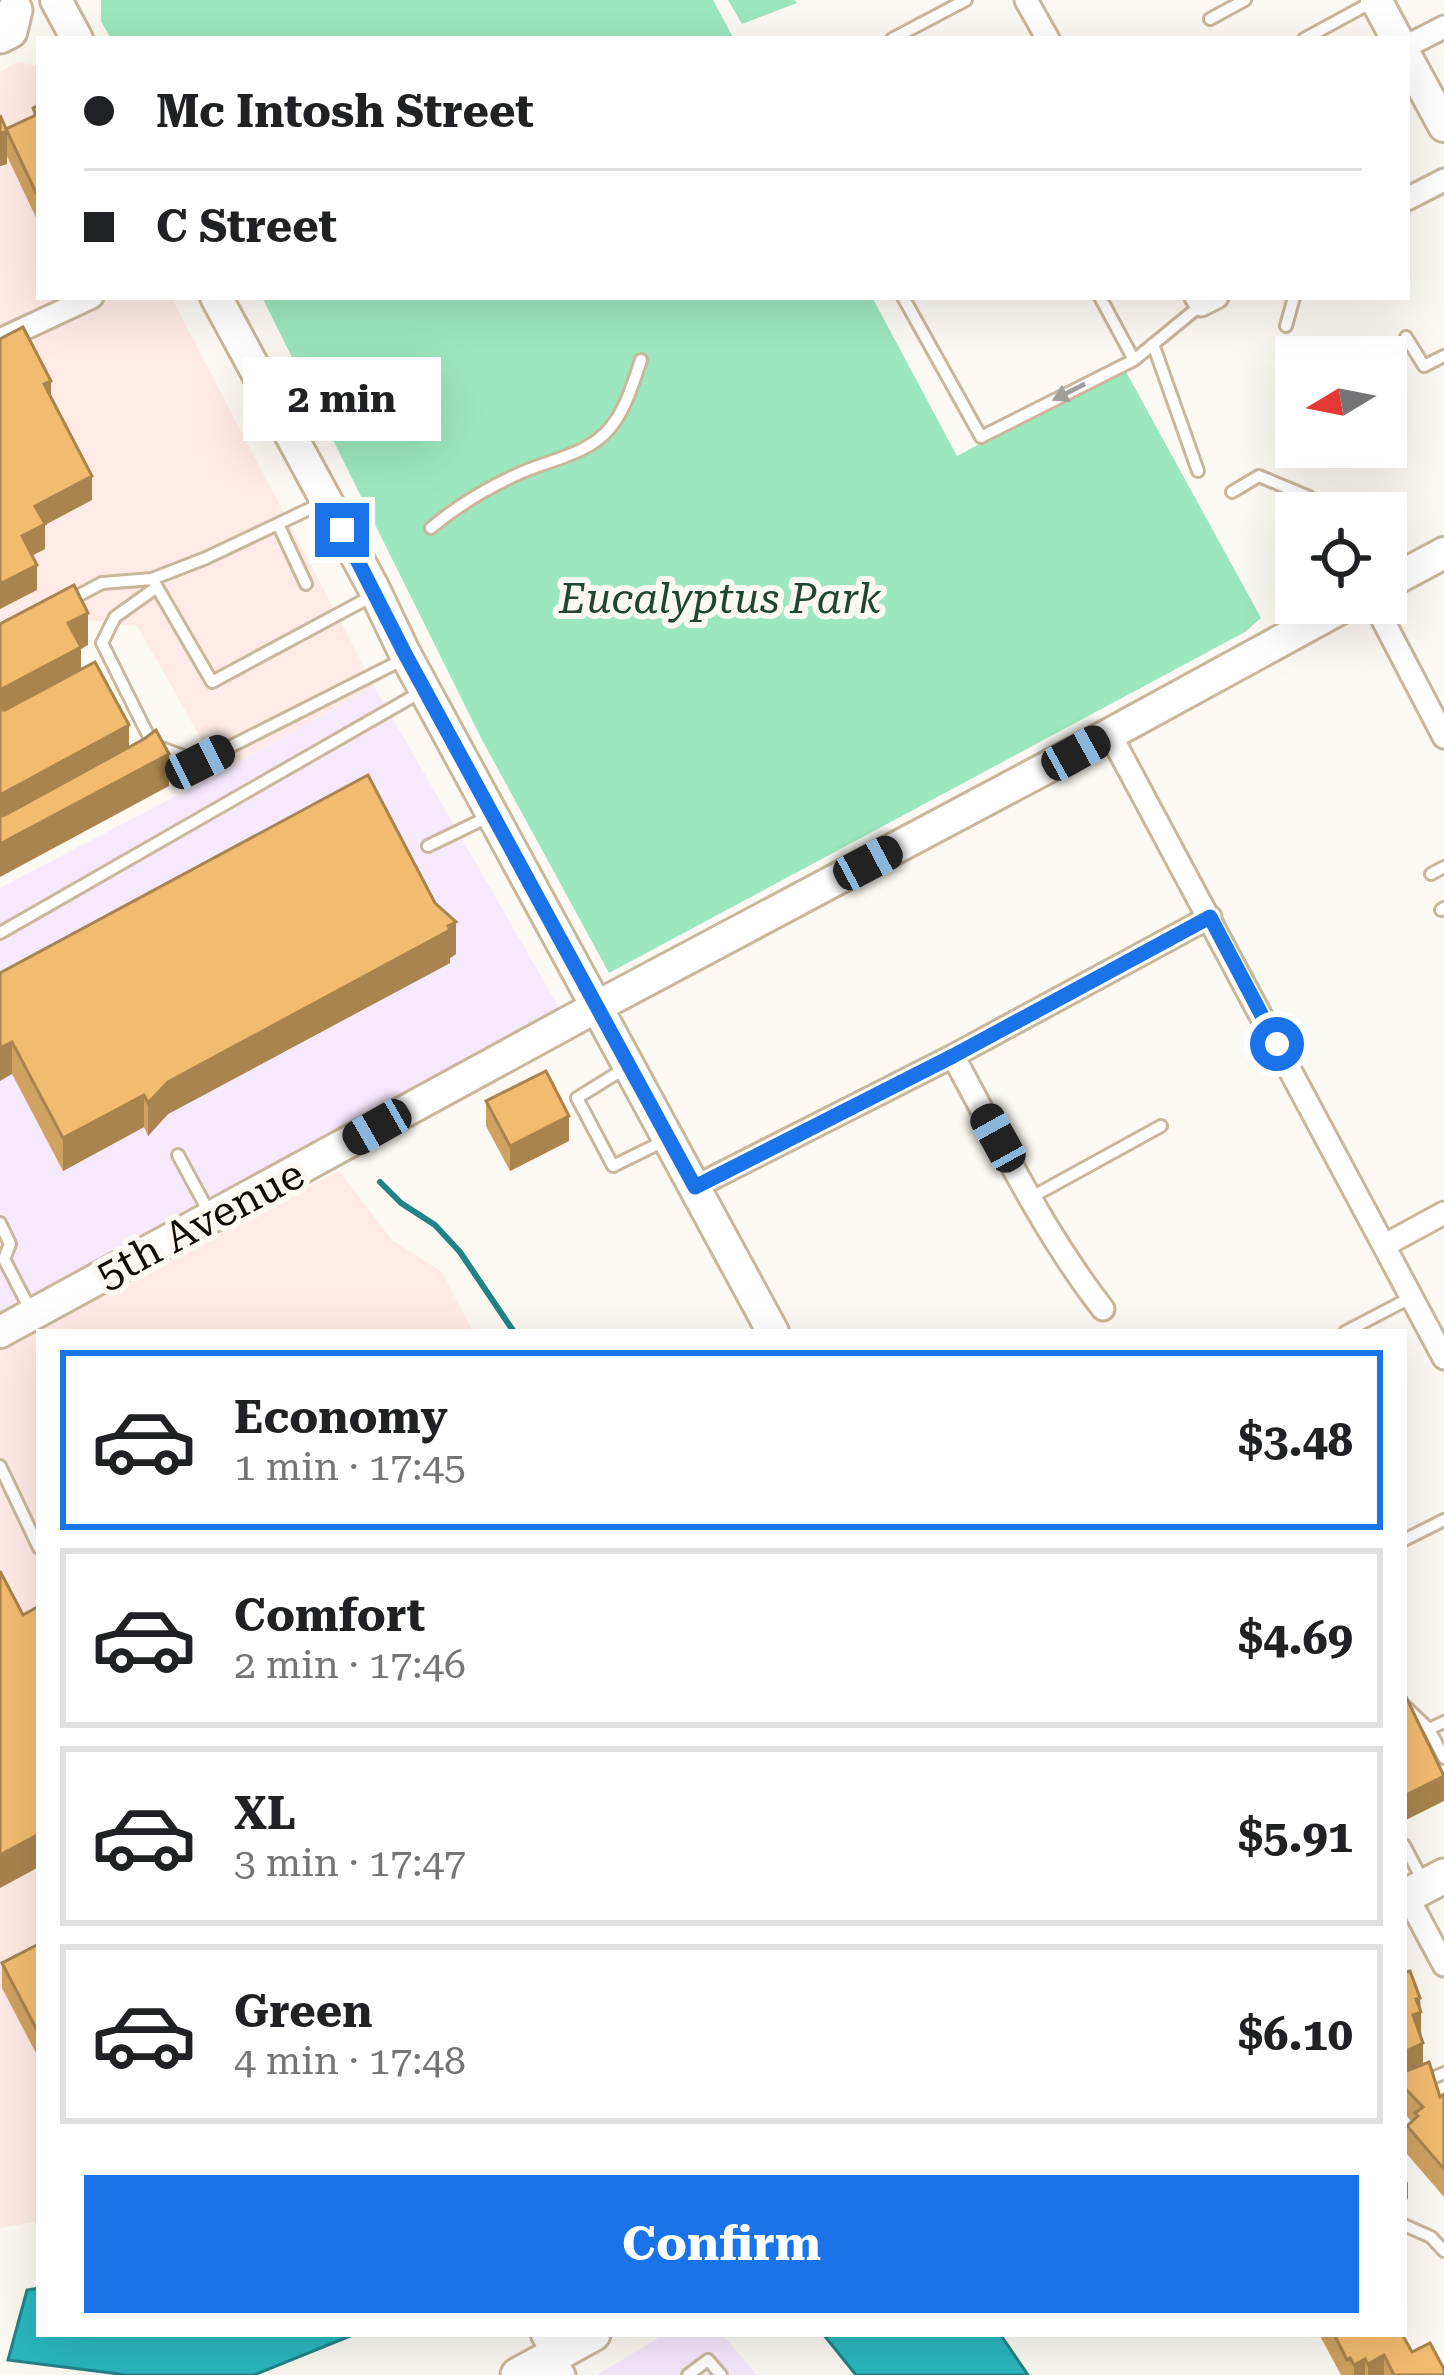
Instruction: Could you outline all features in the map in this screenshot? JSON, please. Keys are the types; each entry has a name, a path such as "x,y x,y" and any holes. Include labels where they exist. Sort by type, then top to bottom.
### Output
{"main road":[{"path":"518,2375 587,2337"}],"street":[{"path":"56,0 75,36"},
{"path":"1025,0 1046,36"},
{"path":"1376,0 1395,36"},
{"path":"1410,44 1444,27"},
{"path":"1410,64 1444,126"},
{"path":"1410,197 1444,180"},
{"path":"0,340 86,300"},
{"path":"218,300 771,1329"},
{"path":"1407,573 1444,553"},
{"name":"5th Avenue","path":"0,1332 1312,624"},
{"path":"1386,624 1436,703 1444,736"},
{"path":"1110,734 1442,1351"},
{"path":"695,1187 953,1056 1210,917"},
{"path":"953,1056 1030,1198 1103,1309"},
{"path":"1385,1245 1444,1213"},
{"path":"1420,1889 1444,1965"}],"lane":[{"path":"898,36 966,0"},
{"path":"1210,19 1245,0"},
{"path":"1310,36 1376,0"},
{"path":"905,300 981,437 1134,360 1205,300"},
{"path":"1102,300 1134,360"},
{"path":"1286,326 1293,300"},
{"path":"1407,339 1424,365 1444,356"},
{"path":"1153,344 1198,471"},
{"path":"431,528 484,491 590,445 609,429 625,403 641,360"},
{"path":"1232,492 1259,476 1297,492"},
{"path":"326,501 154,583 115,617 102,644 153,746 200,762 407,658"},
{"path":"278,524 306,584"},
{"path":"48,611 102,583 154,583"},
{"path":"154,583 212,682 376,594"},
{"path":"98,682 116,672"},
{"path":"0,932 424,690"},
{"path":"139,763 153,746"},
{"path":"428,846 493,814"},
{"path":"1431,874 1444,866"},
{"path":"630,1065 578,1099 613,1166 669,1138"},
{"path":"1030,1198 1161,1126"},
{"path":"178,1155 211,1216"},
{"path":"0,1223 10,1244 4,1258 33,1314"},
{"path":"1351,1329 1412,1297"},
{"path":"0,1466 36,1540"},
{"path":"1407,1538 1444,1520"},
{"path":"1407,1707 1429,1730 1444,1758"},
{"path":"1429,1730 1444,1722"},
{"path":"1407,1853 1420,1889"},
{"path":"1407,2089 1444,2073"},
{"path":"1407,2226 1431,2237 1444,2251"},
{"path":"688,2375 708,2360 721,2375"}],"shaded area":[{"path":"18,62 36,65 36,300 173,300 374,686 218,774 138,627 74,618 0,657 0,72"},
{"path":"374,686 561,1011 0,1311 0,888"},
{"path":"339,1171 392,1240 442,1272 471,1329 38,1329"},
{"path":"36,1330 36,2222 0,2228 0,1349"},
{"path":"660,2337 725,2337 757,2375 597,2375"}],"green space":[{"path":"101,0 713,0 732,36 109,36 101,21"},
{"path":"728,0 795,0 797,3 742,24"},
{"name":"Eucalyptus Park","path":"263,300 874,300 957,456 1124,368 1261,618 1245,632 609,973 481,738"}],"water":[{"path":"36,2288 36,2337 348,2337 254,2375 127,2375 8,2360 27,2290"},
{"path":"825,2337 1002,2337 1028,2375 856,2375"}],"building":[{"path":"36,115 36,193 6,129"},
{"path":"23,327 51,381 44,384 92,476 35,506 45,524 22,536 37,565 0,584 0,339"},
{"path":"74,585 88,613 68,623 81,647 0,690 0,624"},
{"path":"95,662 129,725 0,795 0,710"},
{"path":"156,730 169,754 0,844 0,816"},
{"path":"368,775 435,903 456,922 448,926 450,930 168,1082 148,1103 144,1095 63,1138 12,1042 0,1048 0,973"},
{"path":"546,1071 569,1116 510,1146 486,1101"},
{"path":"0,1571 23,1615 36,1608 36,1836 0,1855"},
{"path":"1407,1699 1444,1776 1407,1794"},
{"path":"36,1946 36,2028 2,1963"},
{"path":"1410,1971 1420,1998 1416,1999 1421,2012 1413,2015 1423,2043 1407,2051"},
{"path":"1429,2062 1440,2097 1444,2094 1444,2169 1407,2126 1423,2107 1407,2090 1407,2071"},
{"path":"1336,2337 1404,2337 1412,2352 1430,2343 1444,2375 1394,2375 1384,2355 1368,2364 1365,2359 1354,2365"}],"waterway":[{"path":"380,1182 401,1203 435,1225 460,1252 512,1329"}],"route":[{"path":"342,530 695,1187 953,1056 1210,917 1277,1044"}]}
